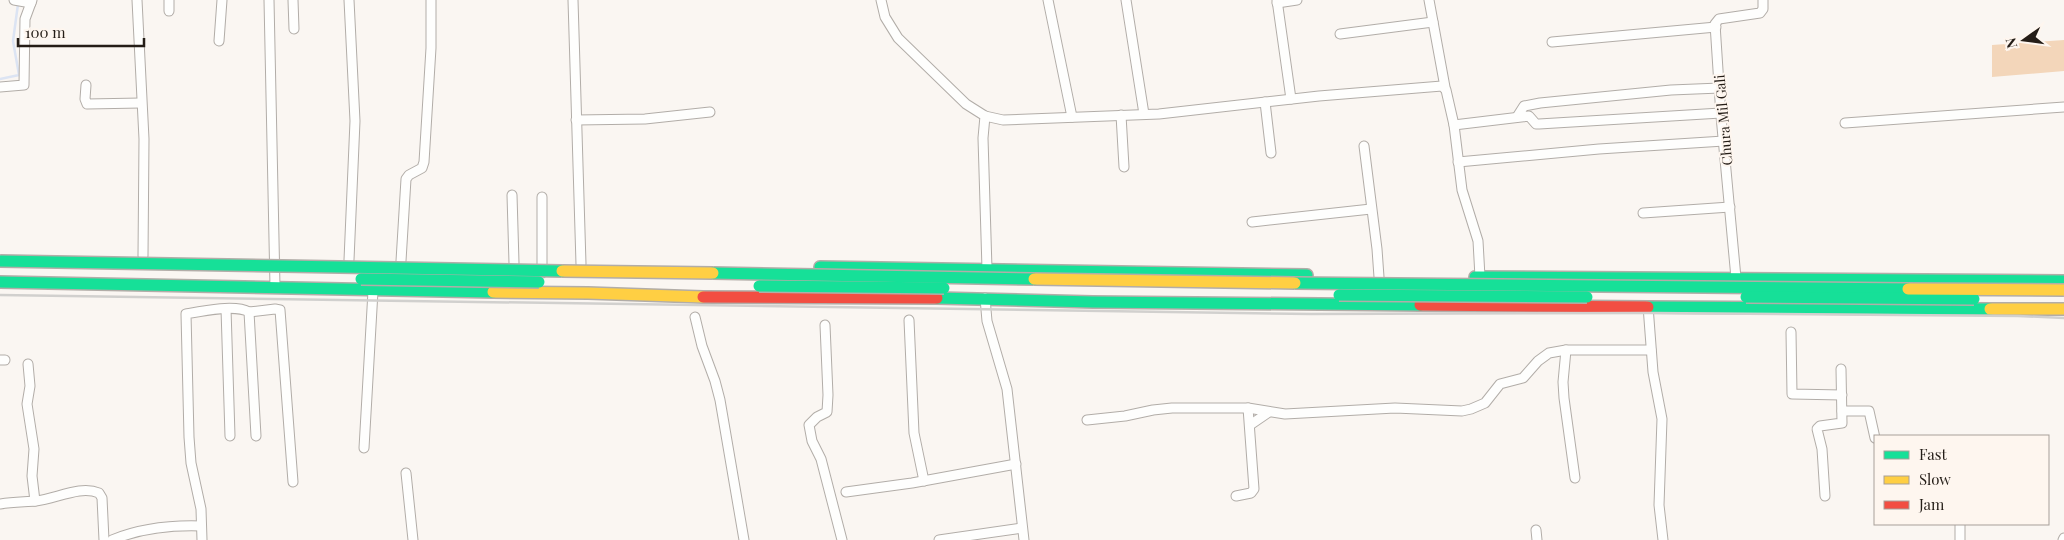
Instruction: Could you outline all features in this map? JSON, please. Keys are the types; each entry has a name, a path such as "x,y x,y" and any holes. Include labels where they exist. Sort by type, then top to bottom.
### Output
{"main road":[{"path":"0,253 1378,277 1525,276 2064,281"},
{"path":"0,261 1257,283 2064,290"},
{"path":"944,269 944,298"},
{"path":"0,272 689,285"},
{"path":"1525,276 1525,306"},
{"path":"1762,307 1763,278"},
{"path":"0,282 707,297 985,298 1092,302 1525,306 2064,309"},
{"path":"719,285 1370,296 2064,299"}],"street":[{"path":"0,87 24,86 25,19 29,2 14,0"},
{"path":"136,0 144,139 143,256"},
{"path":"169,0 169,11"},
{"path":"219,41 222,0"},
{"path":"269,0 276,287"},
{"path":"293,0 294,29"},
{"path":"349,0 355,121 349,260"},
{"path":"401,261 406,179 409,175 425,171 431,57 431,0"},
{"path":"574,0 581,264"},
{"path":"881,0 886,17 898,38 966,104 985,116 1003,120 1144,114 1291,99 1437,86 1445,87"},
{"path":"1048,0 1072,118"},
{"path":"1126,0 1144,114"},
{"path":"1291,99 1277,1 1296,0"},
{"path":"1429,0 1454,125 1462,190 1478,242 1480,277"},
{"path":"1552,42 1716,27 1716,21 1719,19 1760,13 1763,9 1763,0"},
{"path":"1340,34 1433,22"},
{"name":"Chura Mil Gali","path":"1716,27 1721,113 1736,278"},
{"path":"86,85 85,99 87,104 141,103"},
{"path":"1517,117 1524,106 1540,103 1671,90 1720,88"},
{"path":"1266,102 1271,153"},
{"path":"1845,123 2064,107"},
{"path":"576,120 645,118 710,112"},
{"path":"1454,125 1528,116 1536,124 1539,124 1721,113"},
{"path":"1121,115 1124,167"},
{"path":"985,116 983,138 987,269"},
{"path":"1458,162 1599,149 1724,141"},
{"path":"1364,146 1377,250 1378,277"},
{"path":"512,195 514,263"},
{"path":"542,197 542,293"},
{"path":"1643,213 1730,207"},
{"path":"1252,222 1371,210"},
{"path":"364,448 373,291"},
{"path":"985,298 987,320 1007,389 1024,540"},
{"path":"1648,306 1651,350 1662,426 1659,447 1659,505 1663,540"},
{"path":"226,308 230,436"},
{"path":"202,540 201,508 191,463 189,437 186,314 226,308 244,310 249,319 256,436"},
{"path":"249,319 275,308 280,310 293,482"},
{"path":"695,317 704,354 715,381 720,400 744,540"},
{"path":"909,320 915,437 924,481"},
{"path":"825,325 828,412 817,417 809,425 812,441 821,458 842,540"},
{"path":"1791,332 1792,394 1842,395"},
{"path":"1087,420 1125,416 1165,408 1248,408 1284,414 1395,408 1453,412 1471,409 1484,403 1500,384 1526,377 1544,356 1566,350 1651,350"},
{"path":"1566,350 1563,382 1564,398 1576,478"},
{"path":"28,364 30,386 27,404 34,449 32,476 35,501"},
{"path":"1825,496 1822,449 1817,429 1820,426 1842,424 1841,369"},
{"path":"1236,496 1254,491 1248,408"},
{"path":"1842,411 1869,411 1874,435"},
{"path":"1250,425 1268,412"},
{"path":"846,492 924,481 1016,464"},
{"path":"406,473 413,540"},
{"path":"0,504 35,501 88,490 99,493 102,498 104,540"},
{"path":"1960,525 1960,540"},
{"path":"112,540 127,534 165,526 201,526"},
{"path":"939,540 1022,528"},
{"path":"1536,530 1537,540"}],"shaded area":[{"path":"2064,40 2064,71 1992,77 1992,45"}],"waterway":[{"path":"0,79 19,75 13,41 18,4"}],"railway":[{"path":"0,295 1311,314 1651,313 2064,318"}],"traffic: fast":[{"path":"0,261 562,271"},
{"path":"820,267 1307,275"},
{"path":"713,273 1034,279"},
{"path":"1475,277 2064,281"},
{"path":"361,279 539,282"},
{"path":"0,282 493,292"},
{"path":"1295,283 1908,289"},
{"path":"759,286 944,288"},
{"path":"1339,295 1587,297"},
{"path":"1746,297 1974,299"},
{"path":"937,298 1093,302 1420,305"},
{"path":"1648,307 1990,309"}],"traffic: slow":[{"path":"562,271 713,273"},
{"path":"1034,279 1295,283"},
{"path":"1908,289 2064,290"},
{"path":"493,292 703,297"},
{"path":"1990,309 2064,309"}],"traffic: jam":[{"path":"703,297 937,298"},
{"path":"1420,305 1648,307"}]}
